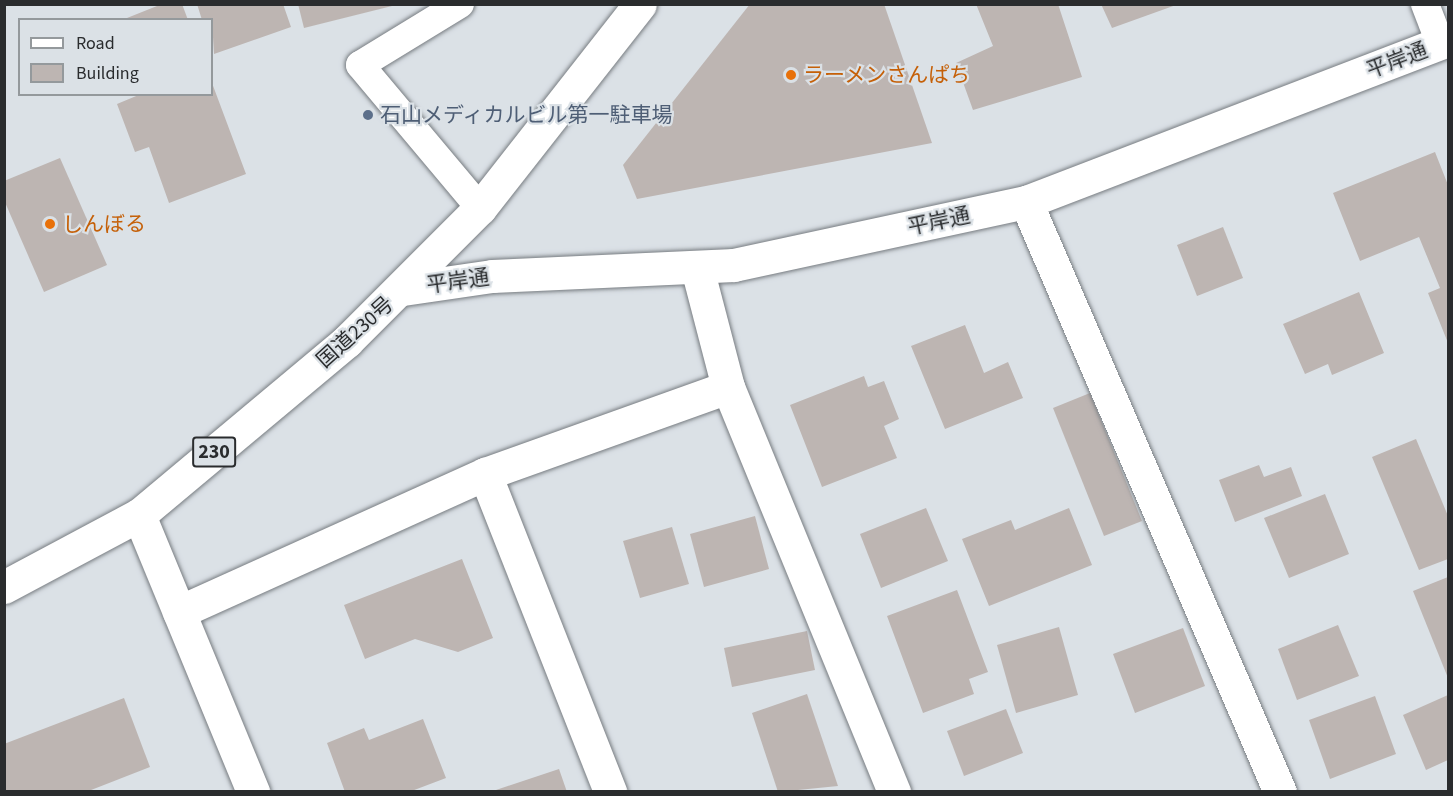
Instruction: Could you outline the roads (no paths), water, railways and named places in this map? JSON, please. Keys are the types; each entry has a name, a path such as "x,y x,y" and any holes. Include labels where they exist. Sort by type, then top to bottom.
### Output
{"main road":[{"name":"国道230号","path":"4,587 139,515 403,289 480,208 629,9"},
{"name":"平岸通","path":"403,289 492,276 697,268 776,257 1026,202 1444,42"},
{"path":"1026,202 1280,792"},
{"path":"697,268 728,387 894,792"},
{"path":"179,612 485,474 728,387"},
{"path":"485,474 610,792"},
{"path":"139,515 253,792"}],"lane":[{"path":"460,4 360,64 480,208"},
{"path":"1425,4 1444,42"}],"place":[{"name":"ラーメンさんぱち","path":"791,75"},
{"name":"石山メディカルビル第一駐車場","path":"368,115"},
{"name":"しんぼる","path":"50,224"}]}
